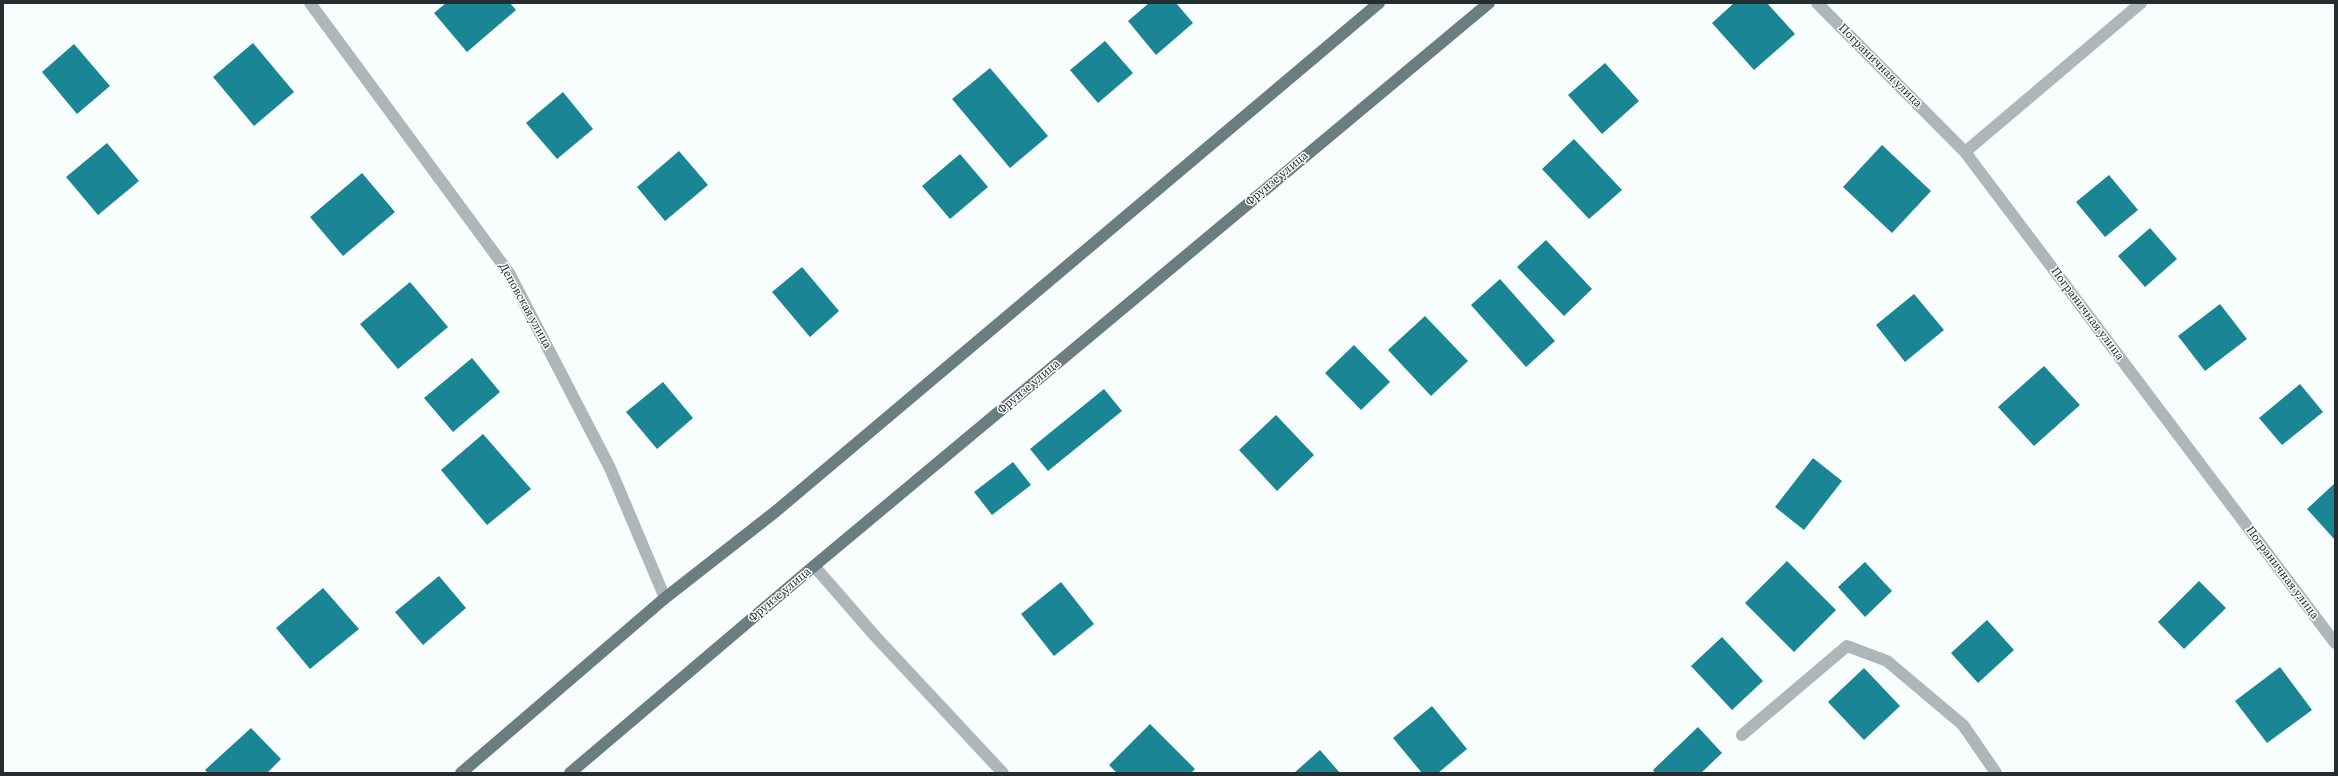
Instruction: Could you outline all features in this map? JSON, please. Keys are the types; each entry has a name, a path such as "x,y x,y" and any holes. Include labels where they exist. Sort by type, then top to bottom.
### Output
{"main road":[{"path":"461,773 665,598 775,512 1379,3"},
{"name":"Фрунзе улица","path":"570,773 814,566 1489,3"}],"street":[{"name":"Деповская улица","path":"310,3 509,273 610,468 665,598"},
{"name":"Пограничная улица","path":"1818,3 1965,152 2335,643"},
{"path":"1965,152 2141,3"},
{"path":"814,566 891,654 1003,773"},
{"path":"1742,735 1846,646 1887,661 1963,725 1996,773"}],"building":[{"path":"446,3 510,3 516,10 467,52 434,13"},
{"path":"1149,3 1176,3 1193,23 1156,55 1128,21"},
{"path":"1734,3 1767,3 1795,34 1754,70 1712,23"},
{"path":"1105,41 1133,73 1098,103 1070,70"},
{"path":"253,43 294,92 254,126 213,77"},
{"path":"74,44 110,86 77,114 42,72"},
{"path":"1605,63 1639,101 1602,134 1568,95"},
{"path":"990,68 1048,136 1010,168 952,99"},
{"path":"563,92 593,129 557,159 526,123"},
{"path":"1574,139 1622,190 1589,219 1542,169"},
{"path":"107,143 139,181 98,215 66,177"},
{"path":"1882,145 1931,191 1892,233 1843,187"},
{"path":"679,151 708,185 665,221 637,187"},
{"path":"960,154 988,187 950,219 922,186"},
{"path":"362,173 395,212 343,256 310,217"},
{"path":"2109,175 2138,210 2105,237 2076,202"},
{"path":"2150,228 2177,259 2145,287 2118,256"},
{"path":"1546,240 1592,289 1564,316 1517,267"},
{"path":"802,267 839,311 810,337 772,292"},
{"path":"1500,279 1555,341 1526,367 1471,305"},
{"path":"410,282 448,327 398,369 360,324"},
{"path":"1914,294 1944,330 1905,362 1876,325"},
{"path":"2220,304 2247,339 2205,371 2178,336"},
{"path":"1425,316 1468,361 1431,396 1388,350"},
{"path":"1354,345 1390,382 1361,410 1325,373"},
{"path":"472,358 500,392 453,432 424,398"},
{"path":"2044,366 2080,405 2034,446 1998,407"},
{"path":"663,382 693,418 657,449 626,412"},
{"path":"2300,384 2323,412 2282,445 2259,418"},
{"path":"1104,389 1122,411 1048,471 1030,449"},
{"path":"1276,415 1314,455 1277,491 1239,450"},
{"path":"483,434 531,489 487,525 441,470"},
{"path":"1813,458 1842,481 1804,530 1775,507"},
{"path":"1013,462 1031,485 992,515 974,492"},
{"path":"2335,483 2335,540 2307,509"},
{"path":"1787,561 1836,610 1794,652 1745,603"},
{"path":"1865,562 1892,591 1865,617 1838,587"},
{"path":"439,576 466,608 423,645 395,612"},
{"path":"2199,581 2226,608 2184,649 2158,622"},
{"path":"1061,582 1094,624 1054,656 1021,614"},
{"path":"323,588 359,629 310,669 276,628"},
{"path":"1987,620 2014,650 1978,683 1951,653"},
{"path":"1722,637 1763,681 1732,710 1691,666"},
{"path":"2280,667 2312,710 2267,743 2235,701"},
{"path":"1864,668 1900,706 1864,740 1828,702"},
{"path":"1432,706 1467,749 1438,773 1422,773 1393,738"},
{"path":"1150,724 1195,769 1191,773 1117,773 1109,765"},
{"path":"1698,727 1722,753 1701,773 1655,773 1653,770"},
{"path":"251,728 281,759 267,773 208,773 205,770"},
{"path":"1320,750 1340,773 1294,773"}]}
